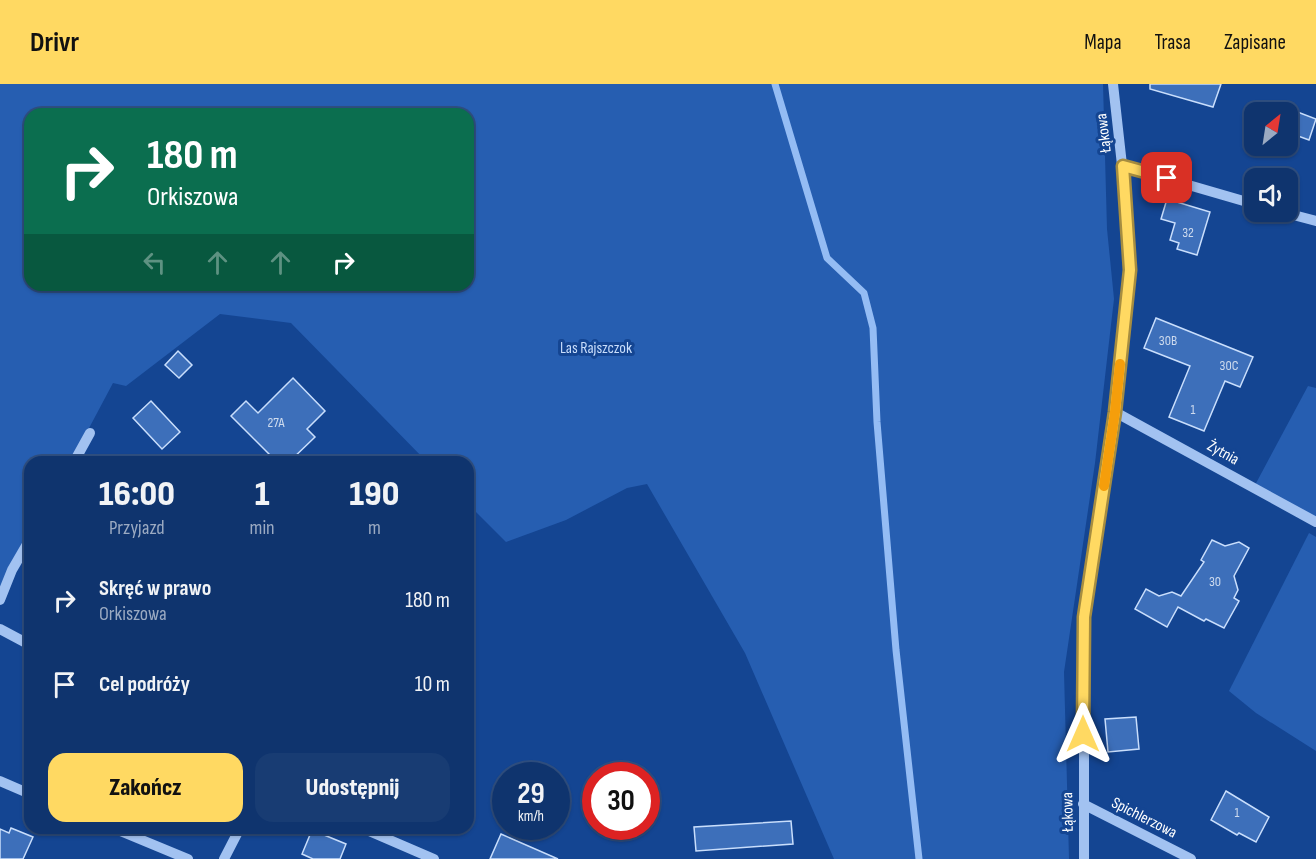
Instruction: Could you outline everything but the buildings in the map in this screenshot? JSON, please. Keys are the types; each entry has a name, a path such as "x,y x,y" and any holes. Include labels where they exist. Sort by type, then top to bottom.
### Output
{"street":[{"name":"Łąkowa","path":"1084,859 1084,617 1115,412 1130,270 1123,166 1113,84"},
{"path":"1123,166 1244,201"},
{"path":"1298,216 1316,221"},
{"name":"Żytnia","path":"1115,412 1316,522"},
{"path":"77,456 90,434"},
{"path":"0,600 12,570 24,549"},
{"path":"0,629 24,642"},
{"path":"0,781 24,791"},
{"name":"Spichlerzowa","path":"1083,804 1191,859"},
{"path":"128,834 188,859"},
{"path":"224,859 237,834"},
{"path":"376,834 434,859"}],"green space":[{"name":"Las Rajszczok","path":"0,84 1103,84 1107,229 1114,299 1095,463 1064,672 1069,859 834,859 745,653 647,484 627,488 566,520 506,542 474,510 474,456 421,456 291,323 220,314 126,386 113,383 74,456 24,456 24,551 0,597"},
{"path":"1308,386 1316,388 1316,517 1254,487"},
{"path":"1309,533 1316,537 1316,751 1256,713 1229,691"}],"waterway":[{"path":"775,84 827,258 864,293 873,328 877,422 896,650 919,859"}],"slow traffic":[{"path":"1104,486 1120,364"}],"route":[{"path":"1083,734 1084,617 1115,412 1130,270 1123,166 1167,178"}]}
